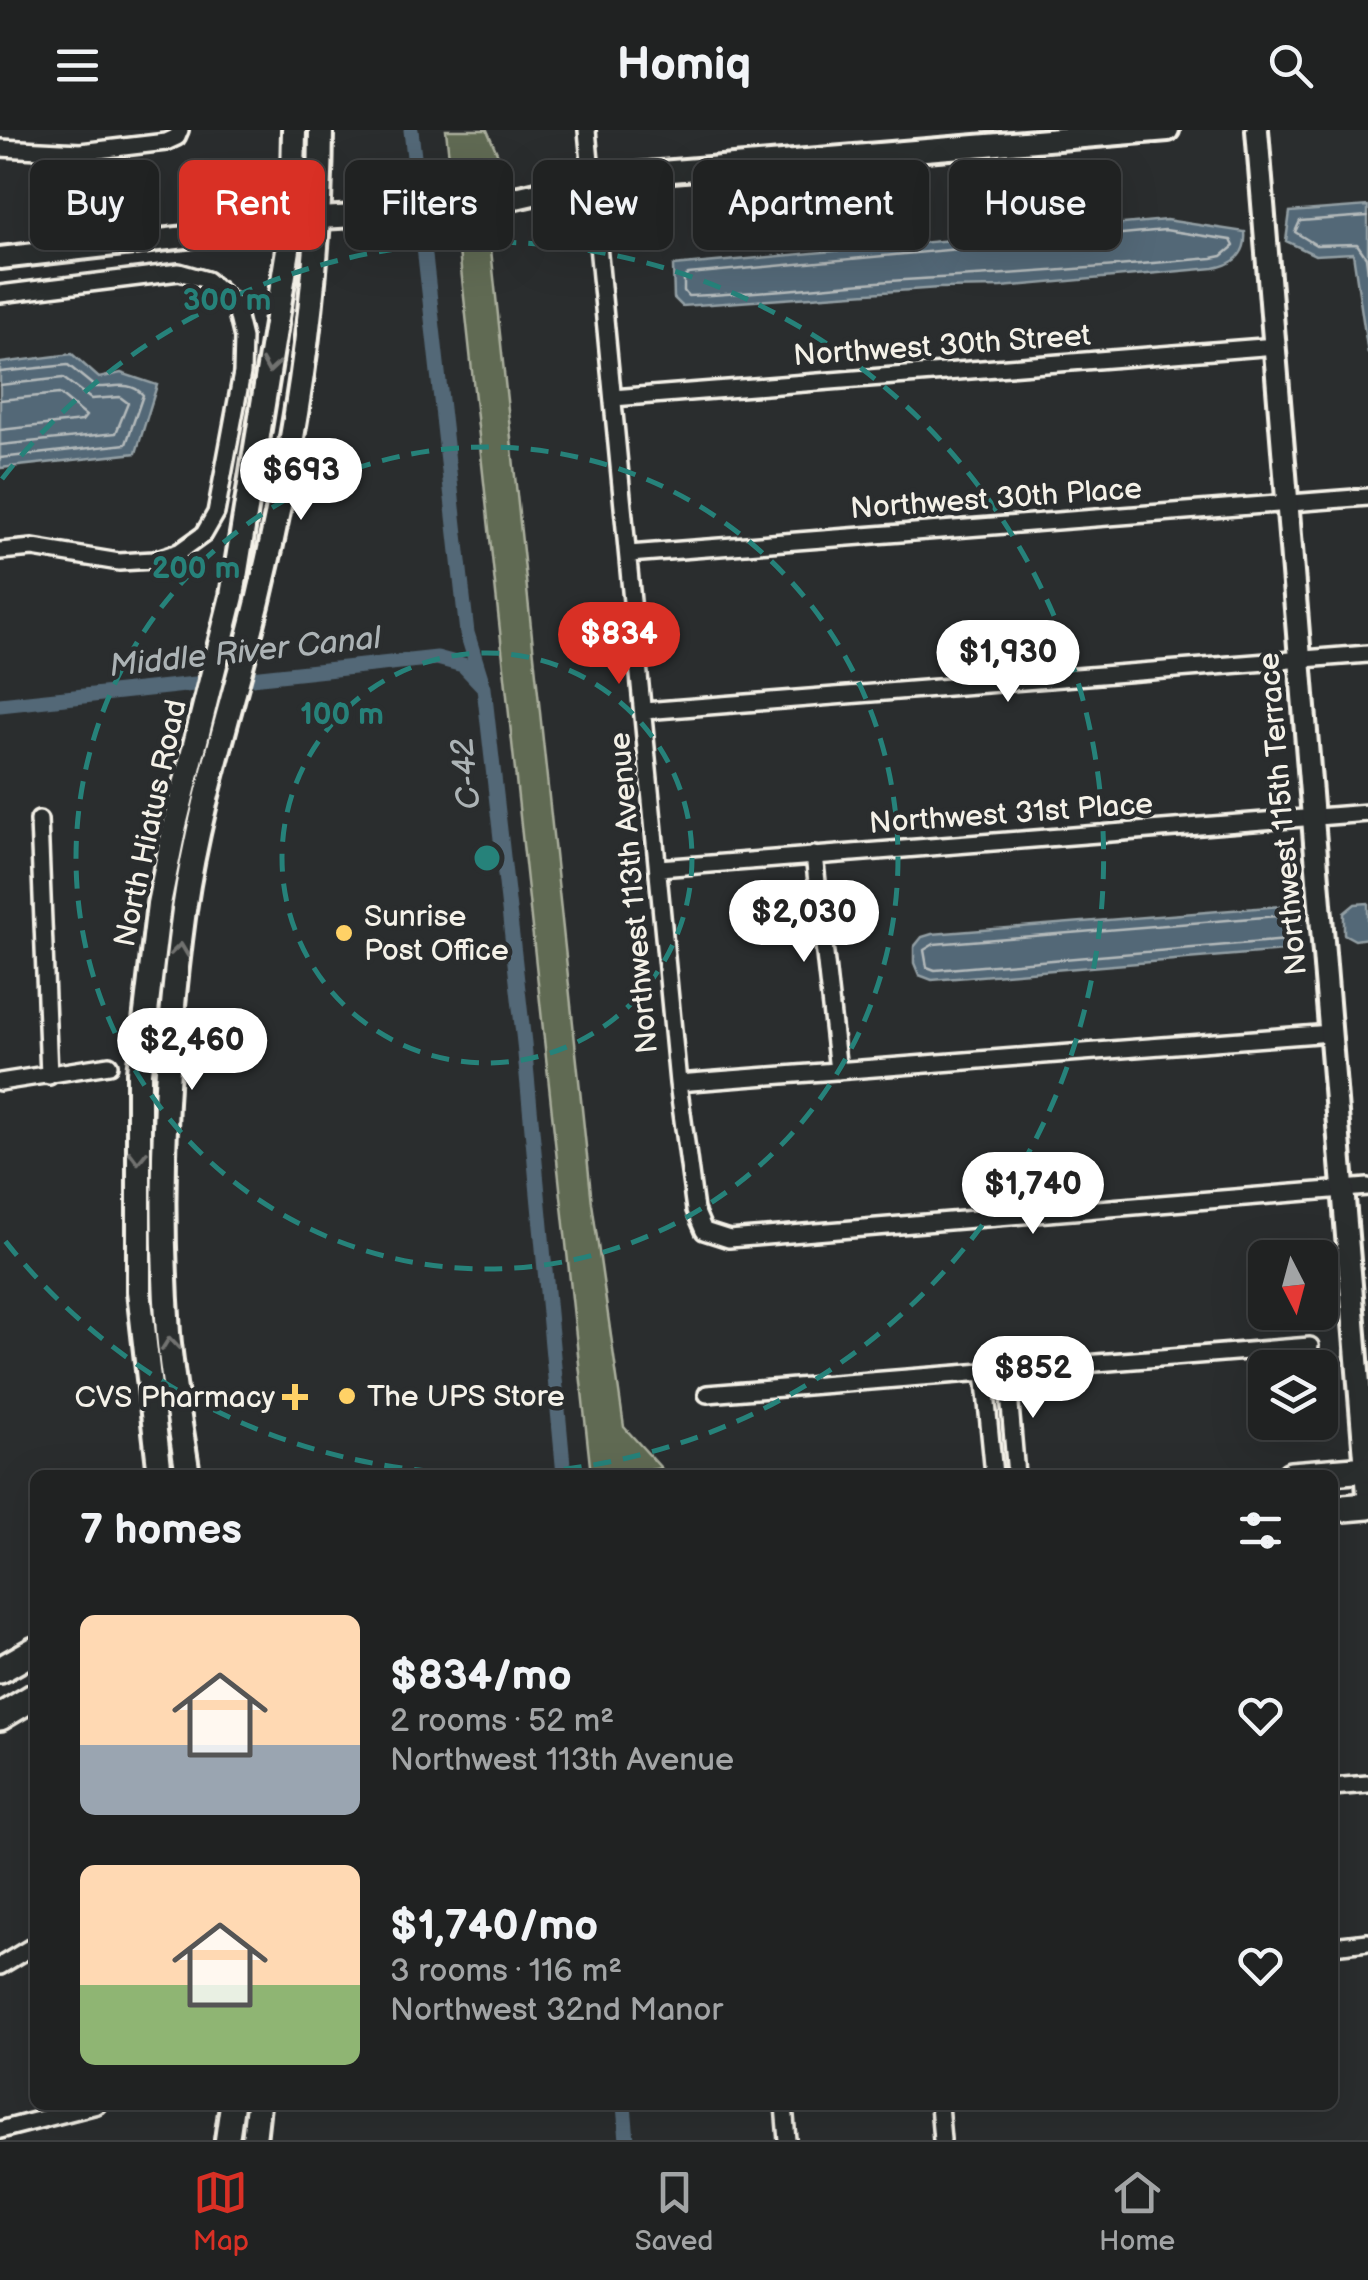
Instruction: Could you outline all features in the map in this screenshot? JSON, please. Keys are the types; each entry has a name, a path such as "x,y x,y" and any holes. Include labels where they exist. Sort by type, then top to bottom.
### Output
{"main road":[{"name":"North Hiatus Road","path":"293,160 294,130"},
{"name":"North Hiatus Road","path":"321,130 321,160"},
{"name":"North Hiatus Road","path":"159,1470 139,1291 139,1072 159,904 235,577 288,250"},
{"name":"North Hiatus Road","path":"187,1470 164,1257 166,1071 184,908 199,829 283,480 318,250"},
{"path":"1338,1476 1367,1477"},
{"path":"1338,1508 1368,1506"},
{"path":"0,1670 30,1653"},
{"path":"0,1717 30,1699"},
{"path":"228,2140 231,2110"},
{"path":"254,2140 257,2110"}],"street":[{"name":"Northwest 113th Avenue","path":"587,130 590,160"},
{"path":"673,171 1168,130"},
{"name":"Northwest 115th Terrace","path":"1257,130 1367,1477"},
{"path":"0,148 81,152 166,142 178,133"},
{"path":"325,218 392,214 533,195"},
{"path":"0,258 179,238"},
{"name":"Northwest 113th Avenue","path":"599,250 678,1082 695,1210 704,1231 729,1239 1342,1190"},
{"path":"0,294 180,272 207,280 236,305 243,338 242,373 216,513 204,534 179,552 154,560 119,562 34,548 0,551"},
{"name":"Northwest 30th Street","path":"613,398 1276,346"},
{"name":"Northwest 30th Place","path":"628,554 1368,497"},
{"path":"644,711 1368,654"},
{"name":"Northwest 31st Place","path":"659,868 1368,813"},
{"path":"38,820 48,1076"},
{"path":"814,855 838,1070"},
{"path":"678,1082 1330,1032"},
{"path":"0,1082 109,1066"},
{"path":"1342,1190 1368,1188"},
{"path":"707,1394 1310,1346"},
{"path":"1007,1370 1016,1470"},
{"path":"984,1372 994,1470"},
{"path":"1338,1786 1368,1784"},
{"path":"1338,1945 1368,1942"},
{"path":"0,1966 30,1948"},
{"path":"0,2130 78,2110"},
{"path":"784,2110 787,2140"},
{"path":"939,2110 942,2140"}],"green space":[{"path":"446,130 487,130 498,160 449,160"},
{"path":"459,250 491,250 592,1203 624,1427 661,1468 590,1470"}],"water":[{"path":"1368,206 1368,354 1353,253 1315,255 1286,241 1290,212"},
{"path":"1166,220 1245,232 1244,246 1234,261 1214,268 1001,287 682,306 674,298 673,266 844,250 929,250 929,242 949,240 949,250 1121,250 1121,224"},
{"path":"72,354 99,378 121,373 157,385 136,453 0,468 0,363"},
{"path":"1368,903 1368,938 1355,940 1344,934 1344,913 1355,904"},
{"path":"1281,906 1299,917 1302,927 1296,950 932,980 919,975 914,963 914,947 922,937 932,934"}],"waterway":[{"name":"C-42","path":"411,130 467,633 484,688 524,1043 564,1470"},
{"name":"Middle River Canal","path":"0,705 437,658 463,665 482,685"},
{"name":"C-42","path":"624,2110 627,2140"}],"place":[{"name":"Sunrise Post Office","path":"344,933"},
{"name":"The UPS Store","path":"347,1396"},
{"name":"CVS Pharmacy","path":"295,1397"}]}
